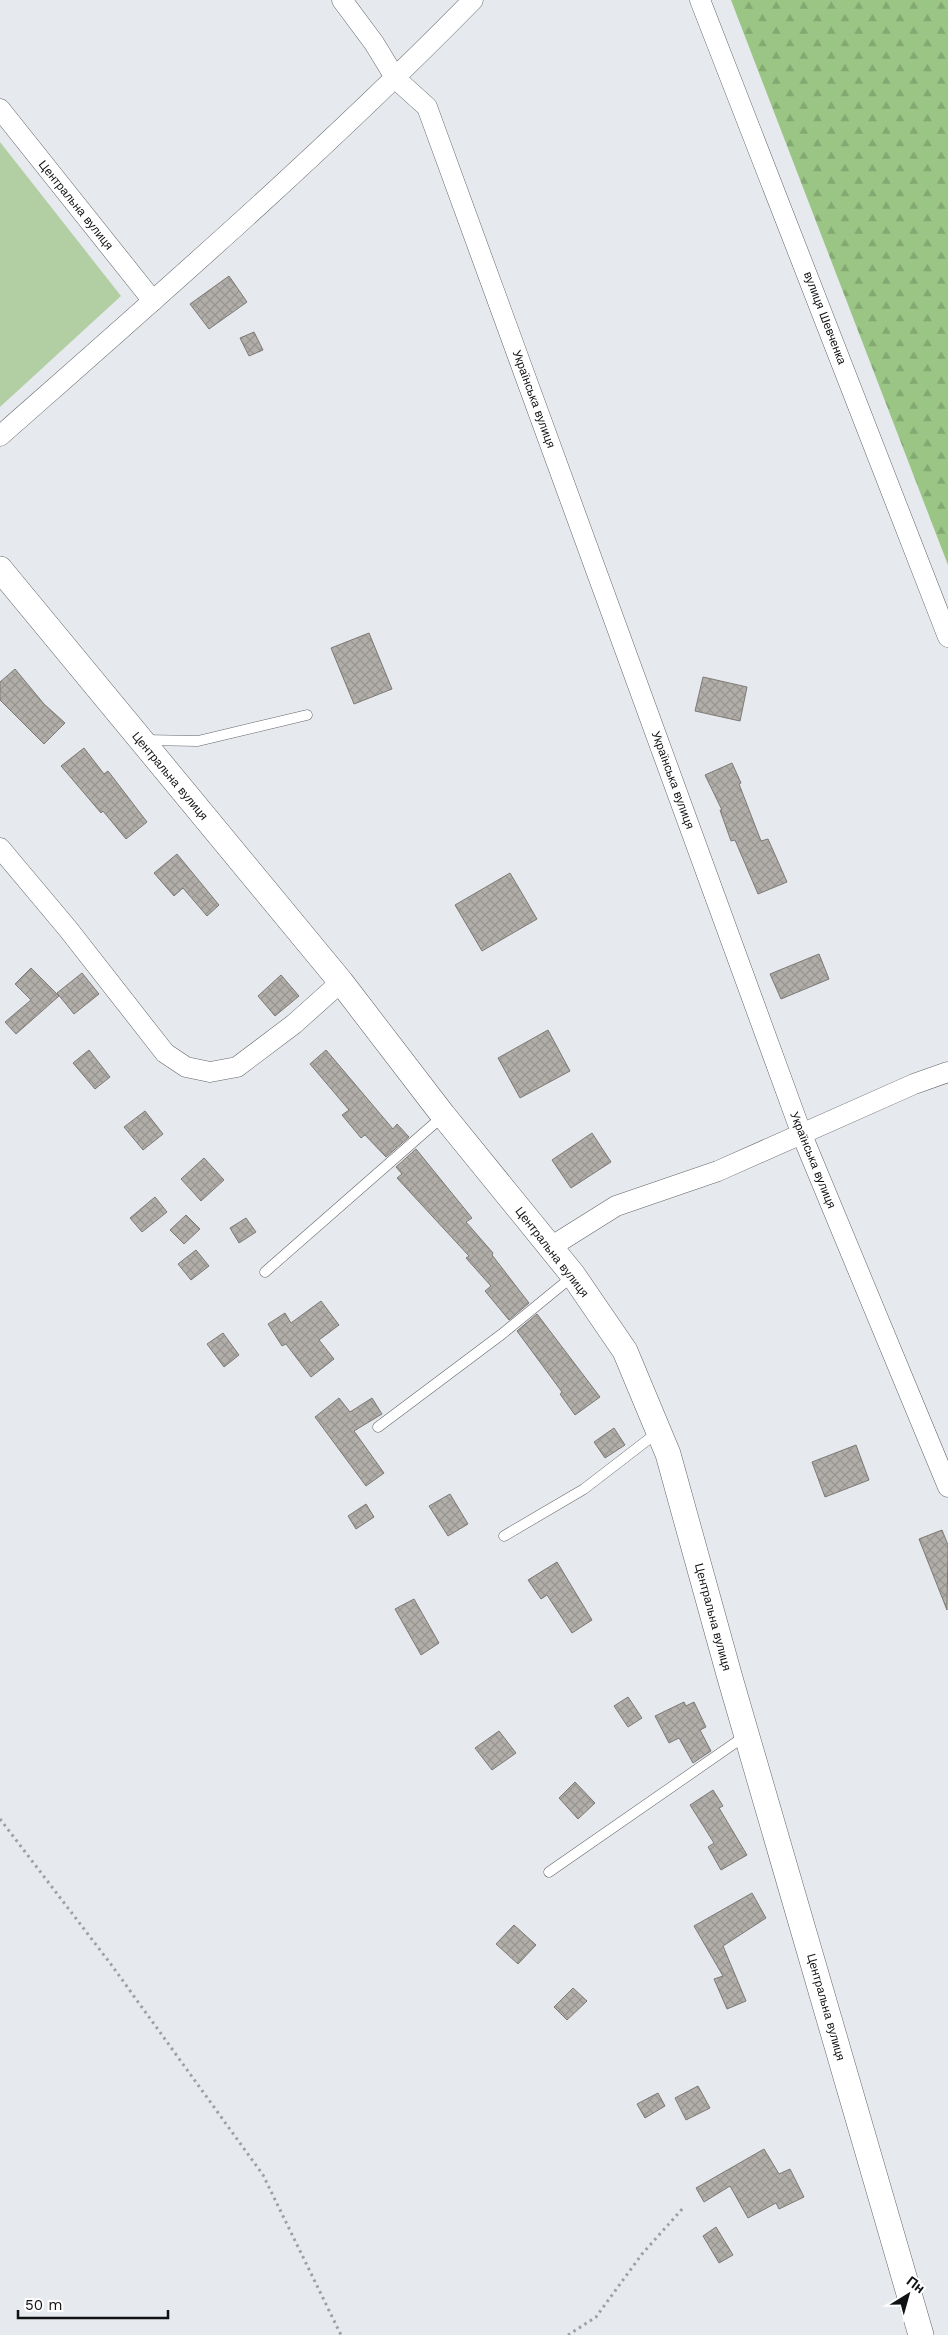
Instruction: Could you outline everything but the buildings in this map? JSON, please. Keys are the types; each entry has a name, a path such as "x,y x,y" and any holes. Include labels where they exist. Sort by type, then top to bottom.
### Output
{"street":[{"name":"Українська вулиця","path":"342,0 374,43 396,79 428,107 802,1135 948,1487"},
{"path":"0,436 153,301 396,79 473,0"},
{"name":"вулиця Шевченка","path":"700,0 948,637"},
{"name":"Центральна вулиця","path":"0,109 153,301"},
{"name":"Центральна вулиця","path":"0,569 341,982 443,1115 573,1276 625,1351 668,1454 746,1734 921,2335"},
{"path":"0,848 68,929 165,1053 186,1067 210,1072 237,1066 294,1024 341,982"},
{"path":"549,1248 616,1206 718,1171 914,1084 948,1072"}],"lane":[{"path":"140,740 198,741 307,715"},
{"path":"265,1272 443,1115"},
{"path":"378,1428 502,1334 573,1276"},
{"path":"504,1536 584,1489 659,1431"},
{"path":"549,1872 746,1734"}],"path":[{"path":"0,1819 110,1963 263,2175 341,2335"},
{"path":"568,2335 596,2317 642,2254 684,2208"}],"green space":[{"path":"731,0 948,0 948,565"},
{"path":"0,142 121,296 0,407"}]}
